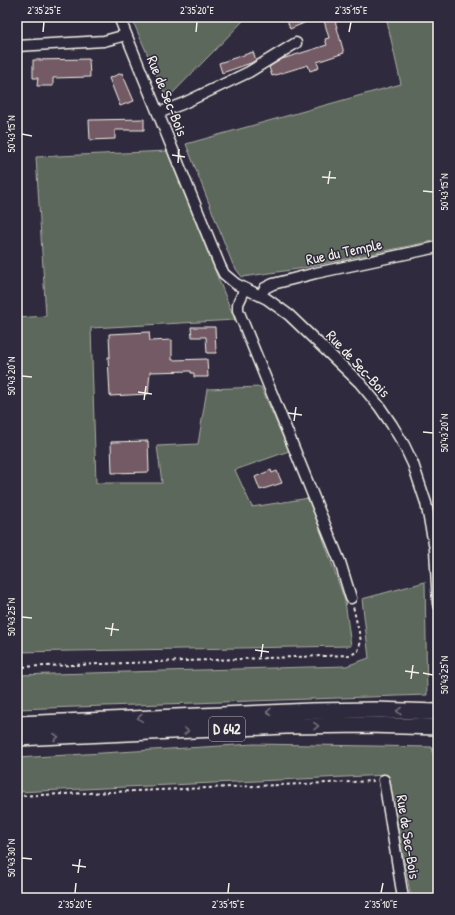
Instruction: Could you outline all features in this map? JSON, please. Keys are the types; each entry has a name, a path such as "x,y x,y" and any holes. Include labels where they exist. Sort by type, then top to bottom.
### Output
{"highway":[{"name":"D 642","path":"17,724 319,711 374,710 438,712"},
{"name":"D 642","path":"17,738 286,726 361,725 438,727"}],"street":[{"name":"Rue de Sec-Bois","path":"118,17 224,274 232,282 261,295 289,315 353,376 379,406 401,440 417,473 429,514 435,549 438,604"},
{"path":"17,46 104,41 126,35"},
{"path":"158,113 182,104 249,72 296,43"},
{"name":"Rue du Temple","path":"261,295 265,288 273,284 306,275 438,247"},
{"path":"245,289 238,304 238,310 340,562 351,598"},
{"name":"Rue de Sec-Bois","path":"384,780 403,898"}],"path":[{"path":"17,667 351,655 358,651 362,640 351,598"},
{"path":"17,796 384,780"}],"green space":[{"path":"131,17 247,17 167,99"},
{"path":"386,17 438,17 438,240 298,269 242,277 233,265 186,144 401,84"},
{"path":"167,151 235,320 91,328 96,483 162,483 157,446 198,444 207,389 261,387 289,451 235,470 252,507 309,498 345,601 351,646 17,652 17,318 46,316 36,157"},
{"path":"425,582 427,695 17,709 17,675 346,666 369,658 362,599"},
{"path":"254,744 432,747 438,781 438,898 411,898 388,775 17,792 17,758"}],"building":[{"path":"286,17 318,17 290,29"},
{"path":"323,17 334,17 344,53 317,62 319,68 310,71 308,65 272,76 269,67 282,59 327,45 325,39 329,38"},
{"path":"253,52 256,60 222,73 219,63"},
{"path":"89,59 90,77 53,78 53,86 37,86 38,78 33,78 33,60"},
{"path":"122,73 134,101 120,106 109,78"},
{"path":"144,119 144,130 115,130 115,139 90,140 89,120"},
{"path":"191,327 215,327 216,353 207,353 206,337 192,337"},
{"path":"149,332 150,341 172,340 172,360 207,359 208,377 194,377 194,373 191,373 191,371 150,372 148,394 110,396 108,357 110,357 109,334"},
{"path":"148,441 149,472 112,473 111,442"},
{"path":"271,470 272,473 277,471 282,483 260,490 255,477"}]}
